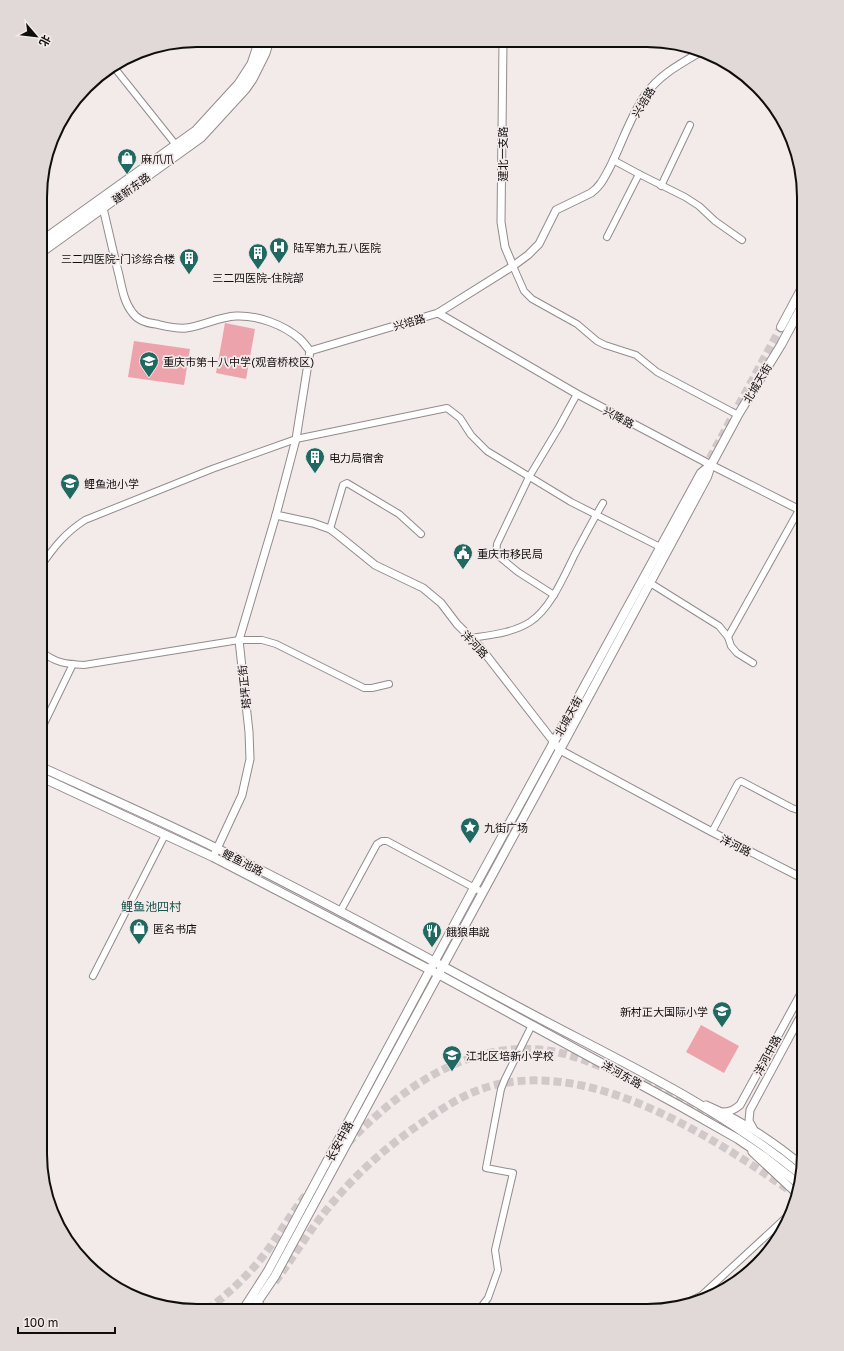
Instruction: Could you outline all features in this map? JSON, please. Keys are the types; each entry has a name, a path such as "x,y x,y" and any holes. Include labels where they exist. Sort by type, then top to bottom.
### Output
{"main road":[{"name":"建新东路","path":"47,247 176,145 196,131 239,84 252,64 258,47"},
{"name":"建新东路","path":"47,238 102,204 201,137 245,89 252,79 267,47"},
{"path":"781,327 797,297"},
{"name":"北城天街","path":"438,974 560,750 701,474 711,465 738,415 781,345 797,315"},
{"name":"北城天街","path":"430,970 553,742 647,581"},
{"name":"鲤鱼池路","path":"47,770 218,849 442,966"},
{"name":"鲤鱼池路","path":"47,780 213,857 438,974"},
{"name":"洋河东路","path":"442,966 685,1096 743,1131 769,1149 796,1171"},
{"name":"长安中路","path":"247,1304 268,1271 312,1191 430,970"},
{"name":"长安中路","path":"257,1304 275,1276 438,974"},
{"name":"洋河东路","path":"438,974 738,1139 795,1181"}],"street":[{"name":"建北一支路","path":"503,47 501,222 506,247 513,266"},
{"name":"兴培路","path":"310,351 438,313 513,266 534,250 539,244 556,210 591,193 598,187 638,108 653,84 664,75 695,55"},
{"path":"117,70 176,145"},
{"path":"661,186 690,125"},
{"path":"613,160 699,206 715,221 742,240"},
{"path":"607,237 639,174"},
{"path":"102,204 124,296 133,314 139,319 148,323 174,328 185,328 222,318 249,316 264,320 291,332 301,340 310,351 296,440 276,515"},
{"path":"513,266 524,291 532,299 577,324 605,345 636,355 657,372 738,415"},
{"name":"兴降路","path":"438,313 577,394 797,508"},
{"path":"554,595 518,572 496,554 497,544 529,477 577,394"},
{"path":"47,557 55,545 75,526 85,520 212,469 296,440 448,408 460,418 471,434 486,451 596,515 664,549"},
{"path":"330,529 343,485 347,483 399,514 421,534"},
{"path":"471,638 515,629 530,622 547,606 561,583 603,503"},
{"name":"洋河路","path":"276,515 313,523 330,529 376,565 423,588 441,603 457,624 471,638 509,683 560,750 712,832 797,875"},
{"name":"塔坪正街","path":"213,857 242,795 250,759 249,732 239,640 276,515"},
{"path":"728,637 797,520"},
{"path":"647,581 719,626 728,637 731,646 737,653 754,663"},
{"path":"47,656 65,664 84,665 239,640 262,640 276,644 364,688 372,688 389,684"},
{"path":"47,718 73,664"},
{"path":"712,832 738,783 741,781 797,810"},
{"path":"93,976 165,835"},
{"path":"340,912 376,844 382,841 387,841 482,892"},
{"name":"洋河中路","path":"722,1112 735,1110 740,1105 797,1001"},
{"name":"洋河中路","path":"753,1129 749,1122 750,1110 797,1023"},
{"path":"483,1304 488,1298 498,1270 495,1250 513,1172 486,1168 501,1089 532,1025"},
{"path":"685,1096 722,1112 753,1129 797,1161"},
{"path":"738,1139 793,1190"},
{"path":"704,1293 781,1222"},
{"path":"255,1293 260,1304"}],"shaded area":[{"path":"225,323 255,329 246,379 216,373"},
{"path":"134,341 190,349 184,385 128,377"},
{"path":"701,1025 739,1046 724,1073 686,1052"}],"tunnel":[{"path":"704,469 781,327"},
{"path":"348,1143 368,1123 412,1088 436,1073 461,1061 487,1053 515,1049 551,1051 574,1057 604,1068"},
{"path":"275,1282 326,1211 343,1190 373,1160 443,1108 471,1093 491,1086 530,1080 569,1083 609,1093 648,1107 686,1126 723,1147 789,1190"},
{"path":"643,1083 702,1111 756,1146 795,1176"},
{"path":"324,1172 340,1151"},
{"path":"214,1304 254,1268 308,1192"}],"place":[{"name":"麻爪爪","path":"127,175"},
{"name":"陆军第九五八医院","path":"279,264"},
{"name":"三二四医院-住院部","path":"258,270"},
{"name":"三二四医院-门诊综合楼","path":"189,275"},
{"name":"重庆市第十八中学(观音桥校区)","path":"149,378"},
{"name":"电力局宿舍","path":"315,474"},
{"name":"鲤鱼池小学","path":"70,500"},
{"name":"重庆市移民局","path":"463,570"},
{"name":"九街广场","path":"470,844"},
{"name":"匿名书店","path":"139,945"},
{"name":"餓狼串說","path":"432,948"},
{"name":"新村正大国际小学","path":"722,1028"},
{"name":"江北区培新小学校","path":"452,1072"}],"district":[{"name":"鲤鱼池四村","path":"151,906"}]}
